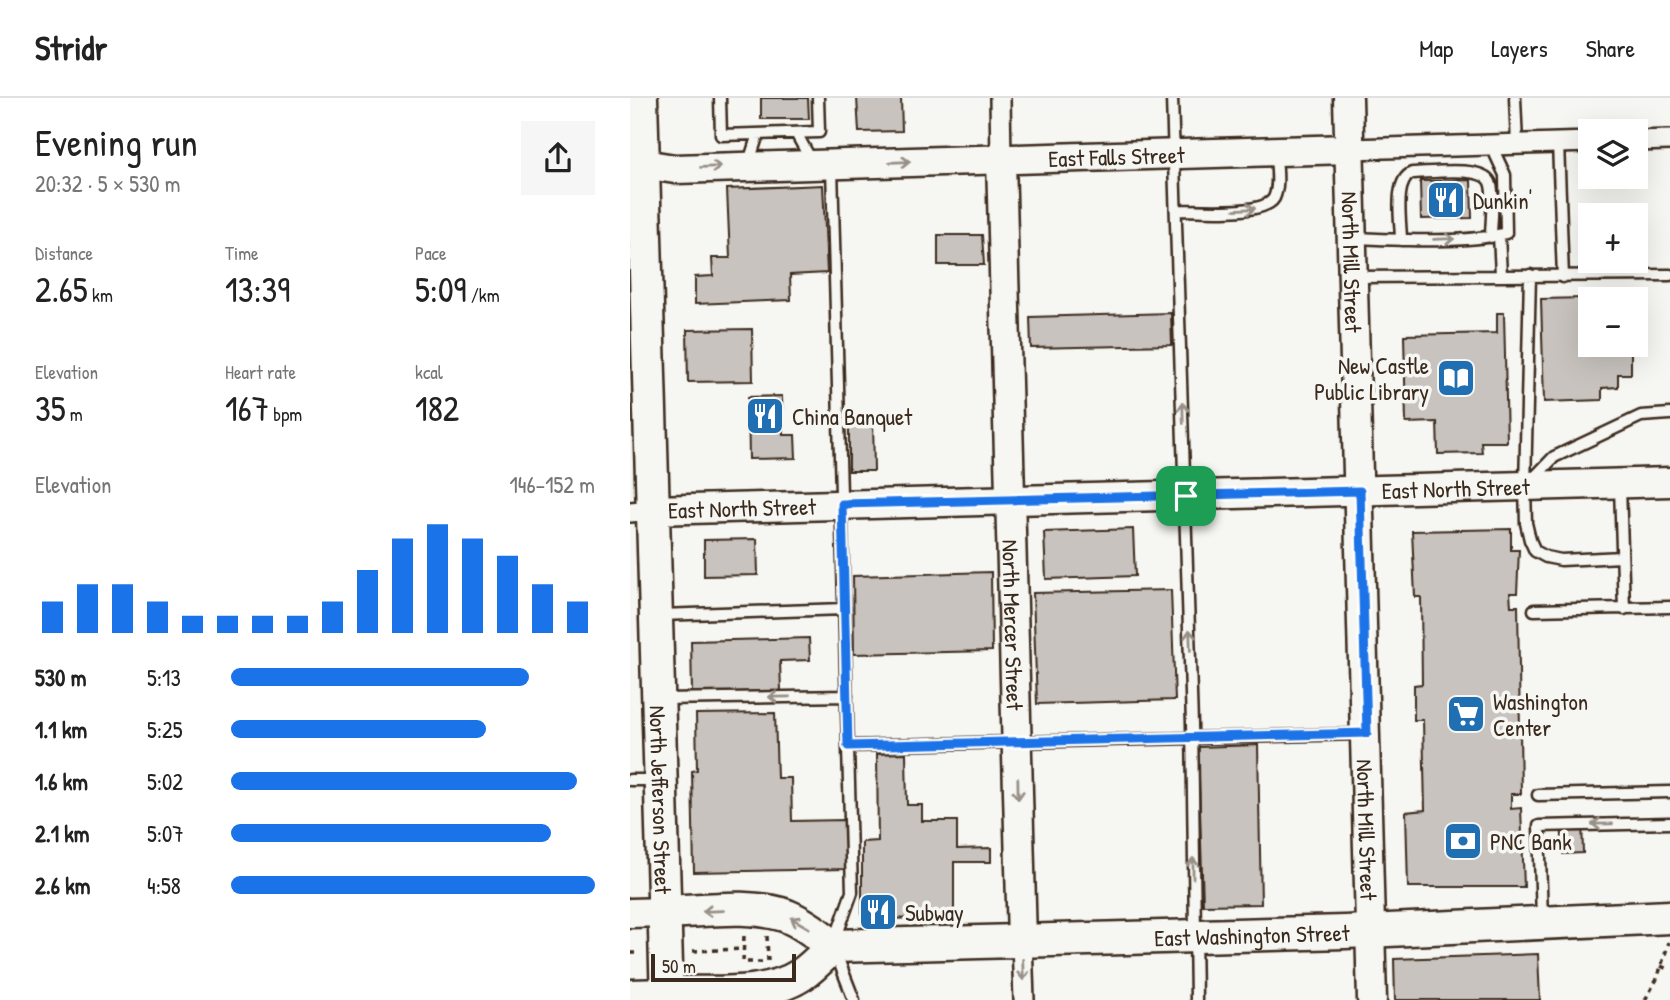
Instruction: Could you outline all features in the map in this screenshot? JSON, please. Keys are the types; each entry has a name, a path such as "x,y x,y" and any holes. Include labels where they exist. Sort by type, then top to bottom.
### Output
{"main road":[{"name":"North Jefferson Street","path":"641,98 636,131 636,165 642,511 656,615 667,996"},
{"path":"665,912 746,910 776,913 800,923 834,946 799,976 774,986 748,991 667,996"},
{"name":"East Washington Street","path":"834,946 1372,931 1670,917"}],"street":[{"name":"North Mercer Street","path":"1000,98 1021,941"},
{"name":"North Mill Street","path":"1348,98 1367,733 1372,1000"},
{"path":"1648,141 1670,140"},
{"name":"East Falls Street","path":"636,165 675,169 1578,142"},
{"name":"East North Street","path":"642,511 1670,482"},
{"path":"630,913 665,912"},
{"path":"1021,941 1024,1000"},
{"path":"630,994 667,996"}],"lane":[{"path":"720,98 721,135 819,132 817,98"},
{"path":"1172,98 1193,738 1196,1000"},
{"path":"1516,98 1517,144"},
{"path":"796,133 823,164 842,504 852,892 834,946 854,1000"},
{"path":"748,166 758,134"},
{"path":"1558,143 1563,277"},
{"path":"1351,238 1401,240 1495,236 1506,233 1505,175 1491,145"},
{"path":"1177,210 1250,210 1265,207 1274,199 1277,185 1276,151"},
{"path":"1401,240 1400,185 1405,176 1412,173 1474,171 1490,181 1501,275"},
{"path":"1530,275 1525,486 1526,523 1530,540 1535,551 1546,558 1622,558"},
{"path":"1352,277 1670,275"},
{"path":"1525,486 1554,457 1642,416 1670,414"},
{"path":"1620,484 1624,609"},
{"path":"1534,610 1670,607"},
{"path":"656,615 845,609"},
{"path":"659,699 847,696"},
{"path":"848,746 1367,733"},
{"path":"630,780 661,780"},
{"path":"1538,795 1670,792"},
{"path":"1542,923 1539,826 1670,823"}],"path":[{"path":"767,935 768,961"},
{"path":"1645,1000 1670,940"},
{"path":"693,951 743,949"},
{"path":"1661,966 1670,970"}],"building":[{"path":"761,98 808,98 809,119 761,119"},
{"path":"857,98 901,98 902,131 859,132"},
{"name":"Dunkin'","path":"1471,180 1472,218 1421,219 1420,181"},
{"path":"823,185 827,273 790,275 791,300 695,304 695,277 713,276 712,258 730,258 727,189"},
{"path":"938,235 982,235 984,265 938,265"},
{"path":"1578,298 1578,357 1631,357 1631,374 1618,374 1618,387 1602,388 1602,400 1544,402 1541,299"},
{"path":"1171,313 1172,345 1031,348 1030,317"},
{"name":"New Castle Public Library","path":"1497,313 1504,313 1507,442 1481,442 1482,453 1438,454 1437,422 1406,423 1404,335 1497,333"},
{"path":"752,329 753,381 688,382 687,330"},
{"name":"China Banquet","path":"782,396 783,435 795,435 796,458 749,459 748,397"},
{"path":"849,419 873,419 874,471 849,471"},
{"path":"1133,529 1135,576 1046,579 1044,532"},
{"name":"Washington Center","path":"1511,529 1511,550 1519,550 1517,593 1510,593 1511,606 1518,606 1521,794 1511,794 1511,809 1521,808 1524,887 1408,887 1406,812 1425,810 1423,720 1414,720 1414,685 1422,684 1421,597 1415,597 1412,531"},
{"path":"757,539 758,575 704,576 704,540"},
{"path":"991,572 992,651 854,654 853,576"},
{"path":"1171,590 1175,700 1037,704 1033,593"},
{"path":"809,638 810,660 780,661 781,691 692,693 691,641"},
{"path":"775,713 777,778 791,778 792,821 845,820 846,869 694,872 692,771 697,770 696,714"},
{"path":"1258,745 1261,904 1203,905 1198,747"},
{"path":"906,753 907,805 922,805 922,821 957,821 957,849 991,848 991,862 954,862 954,918 862,919 862,842 878,841 877,754"},
{"path":"1582,819 1583,853 1563,854 1561,820"},
{"path":"1538,954 1540,1000 1395,1000 1394,959"}],"place":[{"name":"Dunkin'","path":"1446,200"},
{"name":"New Castle Public Library","path":"1456,378"},
{"name":"China Banquet","path":"765,416"},
{"name":"Washington Center","path":"1466,714"},
{"name":"PNC Bank","path":"1463,841"},
{"name":"Subway","path":"878,912"}],"route":[{"path":"1360,491 1367,733 848,746 842,504 1186,496 1360,491"}]}
